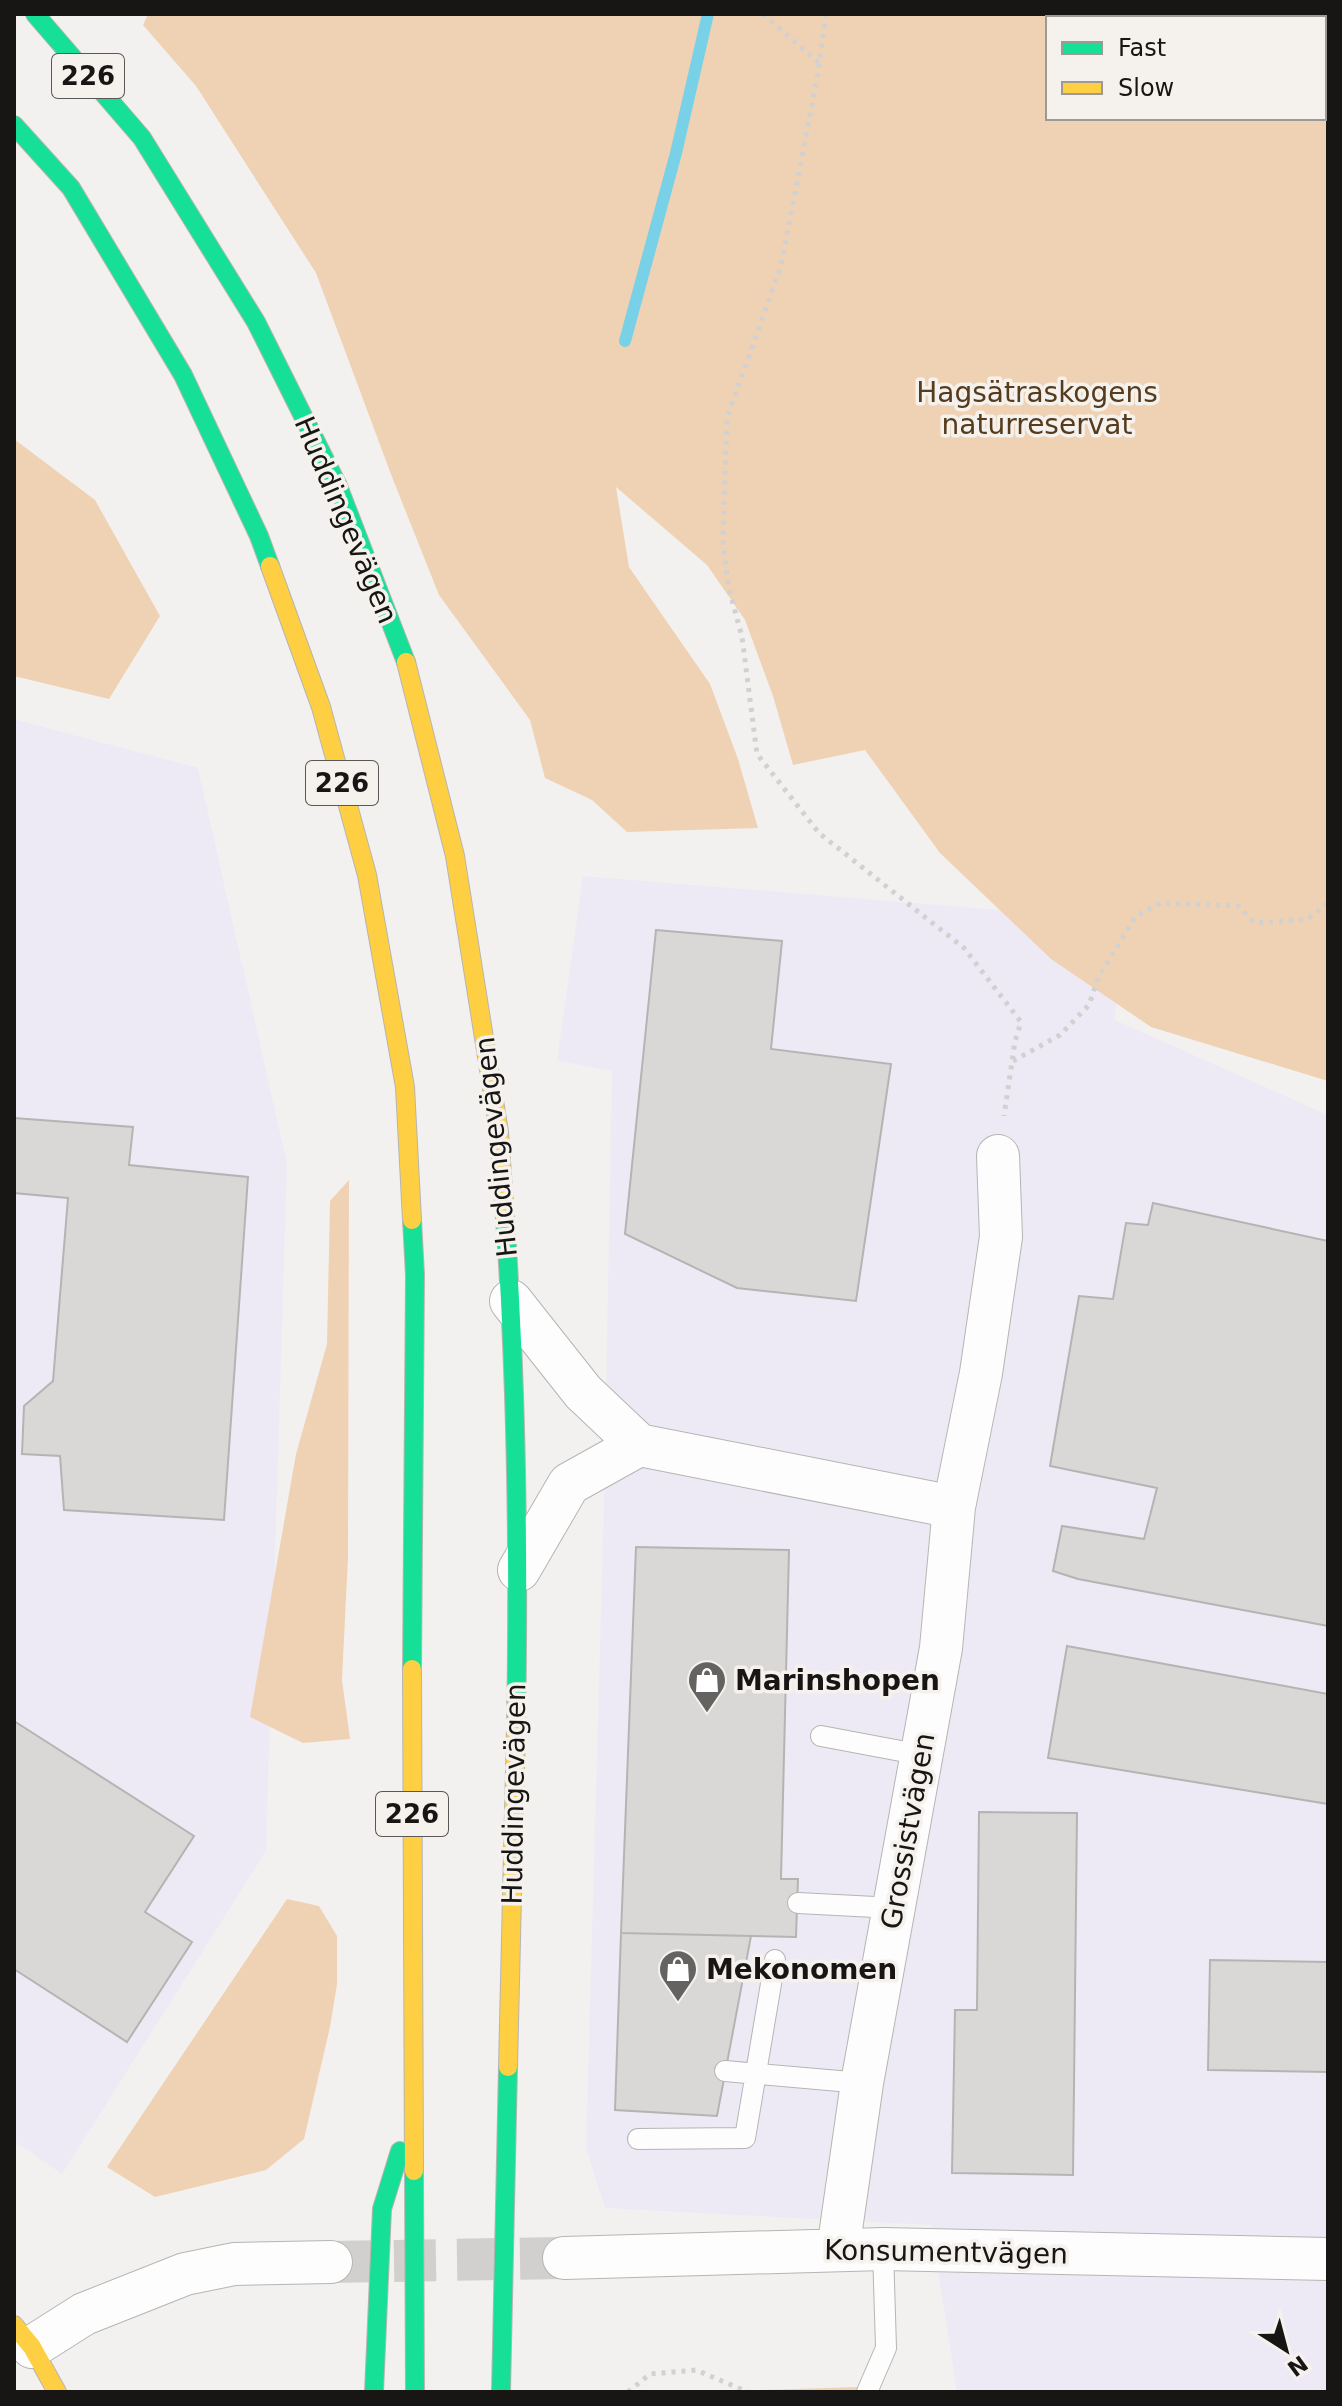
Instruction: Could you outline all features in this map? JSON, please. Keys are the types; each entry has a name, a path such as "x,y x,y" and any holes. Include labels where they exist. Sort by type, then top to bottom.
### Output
{"main road":[{"name":"Huddingevägen","path":"35,14 142,138 256,322 338,486 411,676 455,856 478,985 499,1132 511,1301 519,1570 501,2392"},
{"name":"226","path":"14,125 71,188 183,375 259,536 321,707 367,875 405,1087 415,1275 411,1712 415,2392"},
{"path":"374,2392 382,2209 413,2110"},
{"path":"23,2336 57,2392"}],"street":[{"name":"Grossistvägen","path":"838,2250 862,2083 941,1648 954,1507 981,1373 1001,1237 998,1156"},
{"path":"511,1301 583,1392 639,1445 954,1507"},
{"path":"519,1570 569,1484 639,1445"},
{"name":"Konsumentvägen","path":"564,2258 883,2249 1328,2259"},
{"path":"23,2336 185,2274 234,2264 331,2262"}],"lane":[{"path":"821,1736 922,1755"},
{"path":"798,1903 894,1908"},
{"path":"638,2139 745,2138 775,1960"},
{"path":"725,2071 862,2083"},
{"path":"867,2392 886,2348 883,2249"}],"path":[{"path":"763,14 819,63"},
{"path":"826,14 781,266 727,418 723,540 728,585 742,637 757,754 819,833 964,948 1021,1022 998,1156"},
{"path":"1012,1061 1060,1035 1089,1005 1098,978 1136,916 1161,903 1238,906 1255,923 1308,919 1328,903"},
{"path":"628,2392 650,2374 696,2370 748,2392"}],"shaded area":[{"path":"14,719 198,768 287,1164 266,1851 62,2174 14,2141"},
{"path":"583,876 1122,920 1115,1020 1328,1115 1328,2392 957,2392 931,2225 605,2208 586,2148 604,1503 612,1071 557,1060"}],"green space":[{"name":"Hagsätraskogens naturreservat","path":"148,14 1328,14 1328,1081 1151,1027 1051,959 940,853 865,750 793,765 773,696 745,620 707,565 616,487 629,567 710,684 738,759 758,828 627,832 592,800 545,778 530,720 439,595 316,273 196,86 143,25"},
{"path":"14,439 95,500 160,616 109,699 14,676"},
{"path":"349,1180 348,1557 342,1680 350,1739 303,1743 250,1717 296,1454 327,1344 330,1201"},
{"path":"287,1899 319,1906 337,1936 337,1984 304,2139 266,2170 155,2197 107,2167"},
{"path":"859,2387 866,2392 701,2392"}],"building":[{"path":"656,930 782,941 771,1049 891,1064 856,1301 737,1288 625,1234"},
{"path":"14,1118 133,1127 129,1165 248,1177 224,1520 64,1510 60,1456 22,1454 24,1406 53,1381 68,1198 14,1193"},
{"path":"1153,1203 1328,1241 1328,1626 1078,1579 1053,1571 1062,1526 1144,1539 1157,1488 1050,1466 1079,1296 1113,1299 1126,1223 1148,1225"},
{"name":"Marinshopen","path":"636,1547 789,1550 781,1879 798,1879 796,1937 621,1933"},
{"path":"1067,1646 1328,1694 1328,1804 1048,1758"},
{"path":"14,1721 194,1836 145,1912 192,1942 127,2042 14,1969"},
{"path":"979,1812 1077,1813 1073,2175 952,2173 955,2010 977,2010"},
{"name":"Mekonomen","path":"621,1933 751,1936 717,2116 615,2110"},
{"path":"1210,1960 1328,1962 1328,2072 1208,2070"}],"waterway":[{"path":"625,341 676,153 708,14"}],"tunnel":[{"path":"331,2262 564,2258"}],"traffic: fast":[{"path":"35,14 142,138 256,322 338,486 406,662"},
{"path":"14,125 71,188 183,375 259,536 270,566"},
{"path":"505,1218 516,1472 516,1727"},
{"path":"412,1220 415,1275 412,1669"},
{"path":"501,2392 508,2067"},
{"path":"374,2392 382,2209 400,2151"},
{"path":"414,2171 415,2392"}],"traffic: slow":[{"path":"270,566 321,707 367,875 405,1087 412,1220"},
{"path":"406,662 455,856 499,1132 505,1218"},
{"path":"412,1669 414,2171"},
{"path":"508,2067 516,1727"},
{"path":"14,2325 32,2347 57,2392"}],"place":[{"name":"Marinshopen","path":"707,1714"},
{"name":"Mekonomen","path":"678,2003"}]}
